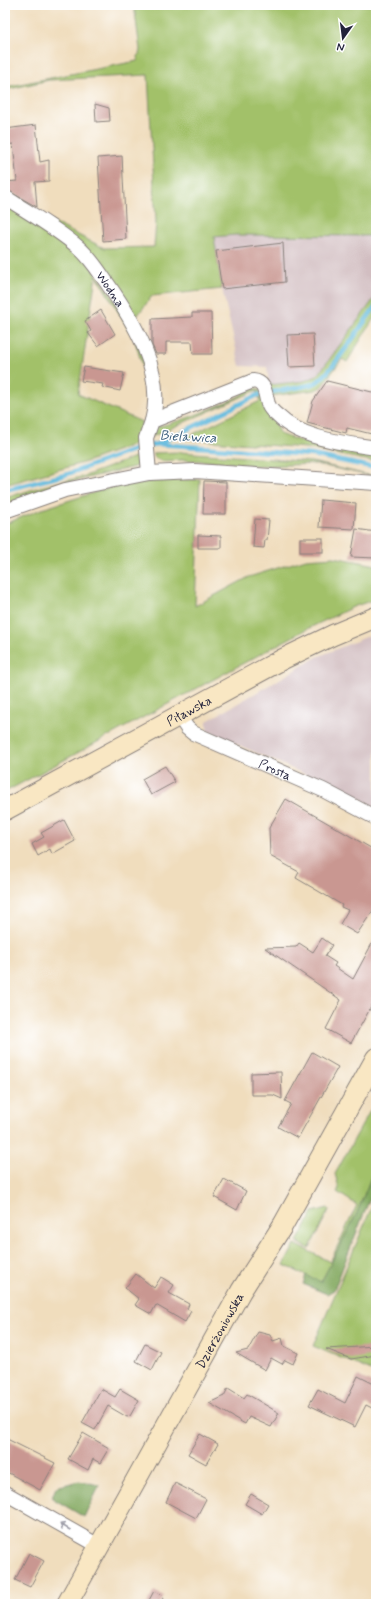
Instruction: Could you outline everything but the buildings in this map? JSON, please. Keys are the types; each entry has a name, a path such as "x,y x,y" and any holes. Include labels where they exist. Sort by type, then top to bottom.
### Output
{"main road":[{"name":"Piławska","path":"5,810 283,659 333,635 376,617"},
{"name":"Dzierżoniowska","path":"66,1604 240,1291 283,1225 376,1058"}],"street":[{"name":"Wodna","path":"5,197 78,248 96,267 135,324 146,353 155,392 152,420 146,439 149,473"},
{"path":"152,420 252,382 258,382 265,393 270,408 276,415 299,432 376,448"},
{"path":"5,511 66,490 149,473 195,471 376,483"},
{"name":"Prosta","path":"179,716 186,728 193,733 323,790 376,818"},
{"path":"5,1493 99,1546"}],"shaded area":[{"path":"235,235 376,236 376,296 320,372 313,378 304,381 269,385 267,367 240,366 222,289 214,237"},
{"path":"376,633 376,808 356,797 207,731 207,721 317,657"}],"green space":[{"path":"134,5 376,5 376,236 235,235 214,237 222,289 152,296 135,319 99,266 48,220 104,248 154,247 156,222 148,75 49,80 5,90 5,87 137,61 140,50"},
{"path":"5,202 63,240 80,254 89,264 118,306 136,338 148,376 146,378 134,338 96,275 78,394 142,422 138,443 86,462 5,485"},
{"path":"376,296 376,315 347,362 342,359 321,387 315,390 271,396 269,385 304,381 317,376"},
{"path":"255,388 259,389 275,421 278,431 282,435 301,441 376,454 376,462 306,448 183,439 260,401 257,390 151,437 156,427 195,415 236,398"},
{"path":"180,452 312,462 376,477 315,464 257,466 184,460 161,461 155,458 153,453"},
{"path":"143,454 141,463 134,467 70,482 5,504 5,498 40,487 85,476"},
{"path":"200,479 195,606 249,577 306,559 334,557 376,565 376,599 353,607 305,630 5,792 5,524 39,510 124,483"},
{"path":"376,1100 376,1165 357,1213 321,1283 284,1265 295,1244 330,1262 357,1205 337,1192 339,1188 335,1174"},
{"path":"376,1165 376,1183 334,1290 327,1294 303,1284 306,1275 321,1282 357,1213"},
{"path":"376,1197 376,1373 313,1346"},
{"path":"328,1208 329,1210 309,1249 297,1242 313,1212"},
{"path":"79,1481 100,1485 84,1517 52,1498 56,1487"}],"waterway":[{"path":"158,444 258,395 303,387 315,383 337,360 376,306"},
{"name":"Bielawica","path":"5,490 65,475 139,448 157,444 312,455 376,468"}]}
